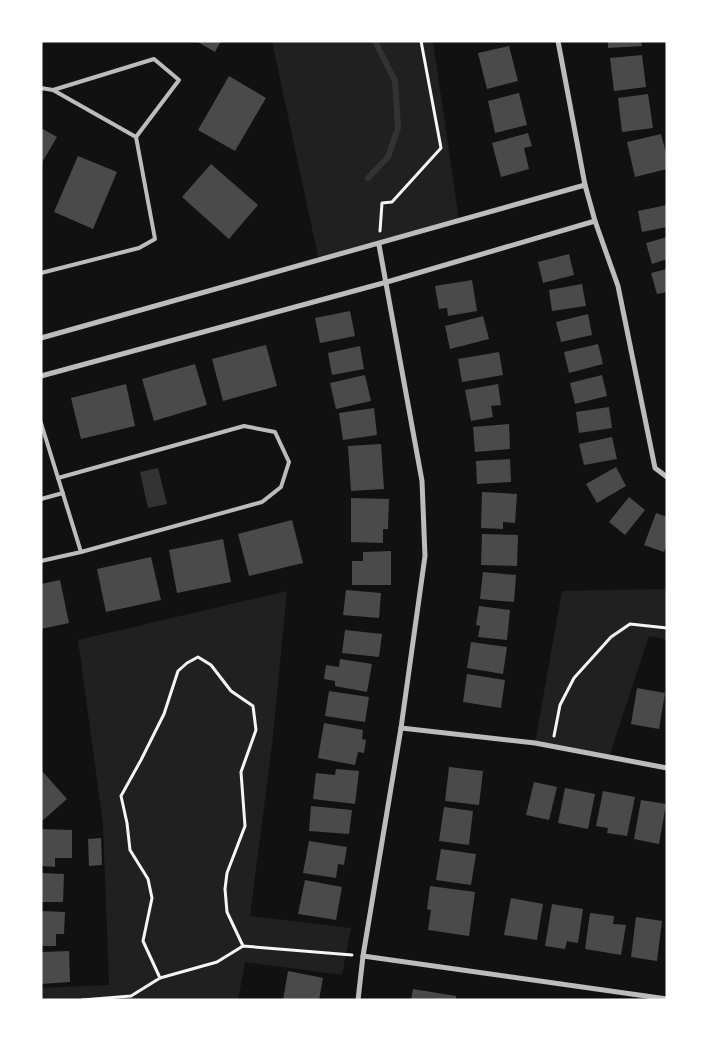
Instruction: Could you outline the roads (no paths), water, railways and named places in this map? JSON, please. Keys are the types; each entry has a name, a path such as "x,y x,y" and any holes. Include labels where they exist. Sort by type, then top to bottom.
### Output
{"street":[{"path":"558,41 585,186 594,222 618,286 655,468 667,477"},
{"path":"41,338 585,186"},
{"path":"41,376 387,282 594,222"},
{"path":"358,1000 363,956 401,728 425,556 422,481 379,245"},
{"path":"401,728 552,746 667,768"},
{"path":"363,956 667,999"}],"lane":[{"path":"41,273 139,248 155,239 136,137 179,80 154,59 53,90"},
{"path":"41,88 53,90 136,137"},
{"path":"41,423 81,552"},
{"path":"41,561 81,552 262,502 281,488 289,462 275,432 244,426 58,478"},
{"path":"41,499 63,493"}],"waterway":[{"path":"368,178 388,157 398,128 395,81 375,41"}]}
